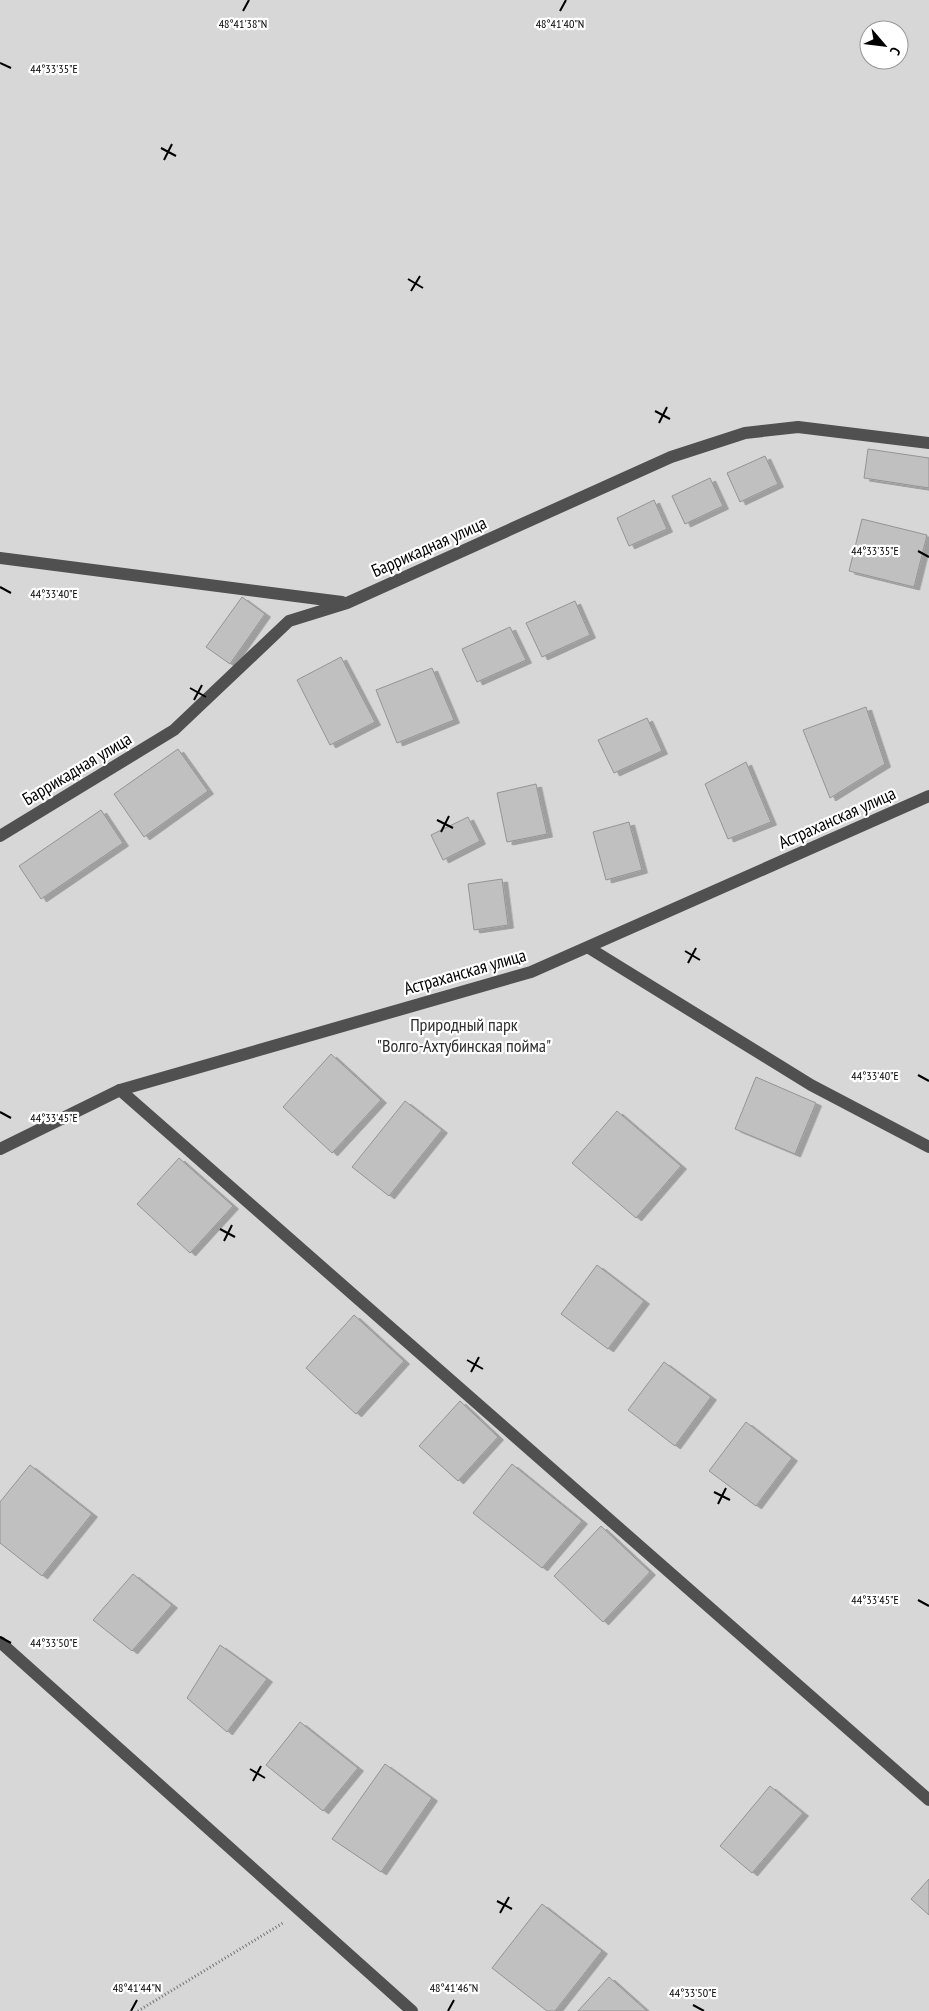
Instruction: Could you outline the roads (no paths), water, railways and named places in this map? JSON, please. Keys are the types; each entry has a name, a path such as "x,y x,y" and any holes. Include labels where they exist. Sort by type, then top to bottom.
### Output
{"street":[{"name":"Баррикадная улица","path":"0,836 174,730 289,621 347,603 671,457 745,433 798,427 929,443"},
{"path":"0,558 347,603"},
{"name":"Астраханская улица","path":"0,1149 120,1090 531,972 589,948 929,796"},
{"path":"589,948 811,1085 929,1147"},
{"path":"120,1090 929,1800"},
{"path":"0,1642 412,2011"}],"park label":[{"name":"Природный парк \"Волго-Ахтубинская пойма\"","path":"464,1035"}]}
